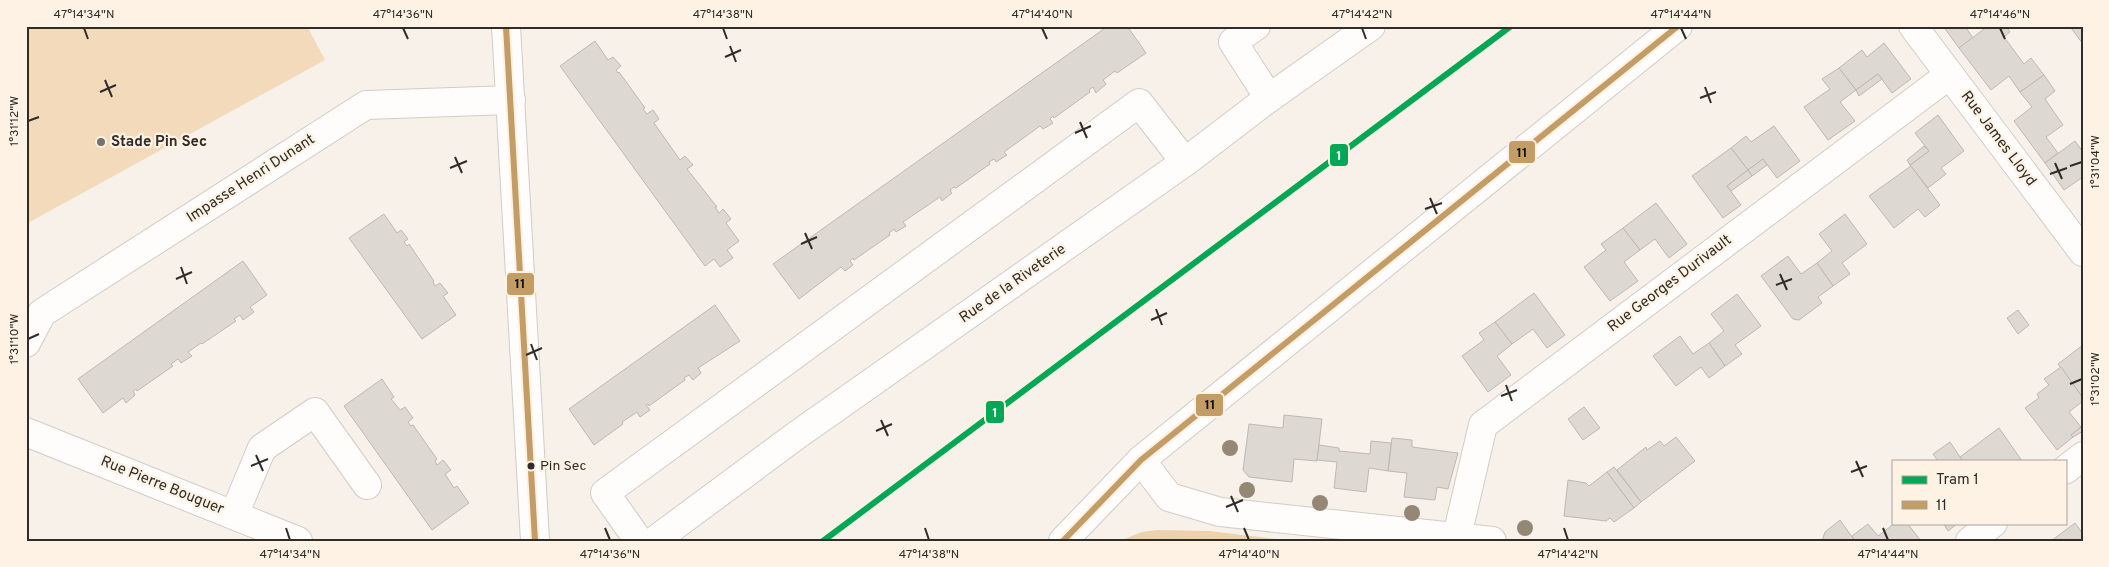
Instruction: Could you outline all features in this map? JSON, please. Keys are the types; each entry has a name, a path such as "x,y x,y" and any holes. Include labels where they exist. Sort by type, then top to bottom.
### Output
{"street":[{"path":"506,26 535,541"},
{"path":"1256,26 1233,42 1269,98"},
{"name":"Rue de la Riveterie","path":"654,541 798,435 1185,162 1269,98 1311,71 1371,26"},
{"path":"1063,541 1140,460 1678,26"},
{"name":"Rue James Lloyd","path":"1913,26 2083,252"},
{"name":"Rue Georges Durivault","path":"1457,536 1483,425 1949,75"},
{"name":"Impasse Henri Dunant","path":"26,343 42,313 366,105 510,100"},
{"path":"639,541 605,493 1139,103 1185,162"},
{"path":"234,515 262,448 315,412 367,485"},
{"name":"Rue Pierre Bouguer","path":"26,432 298,541"},
{"path":"2066,469 2083,456"},
{"path":"1140,460 1169,497 1220,512 1492,541"},
{"path":"1970,541 1992,524"}],"shaded area":[{"name":"Stade Pin Sec","path":"26,26 307,26 325,60 26,224"},
{"path":"1157,530 1209,531 1294,541 1119,541 1142,532"}],"building":[{"path":"1108,26 1127,26 1146,53 1117,73 1115,71 1103,80 1106,84 1096,93 1093,87 1089,90 1090,92 1054,118 1053,116 1050,119 1053,123 1043,129 1040,126 1004,152 1007,155 996,162 994,159 989,162 990,164 956,188 954,187 950,190 952,193 942,201 940,197 903,222 906,226 896,232 894,229 889,233 890,235 854,260 853,258 850,261 853,265 845,271 841,267 799,299 773,264"},
{"path":"1943,26 1965,26 1973,38 1959,48"},
{"path":"1988,26 2006,26 2010,32 2004,37 2024,64 2031,58 2044,75 2020,92 2009,76 1991,90 1959,48"},
{"path":"2083,26 2083,44 2071,28"},
{"path":"595,41 608,60 613,57 621,66 616,70 645,108 643,109 647,114 653,110 659,119 654,123 680,160 685,156 693,165 687,169 717,207 715,207 719,213 723,209 731,219 726,223 739,241 727,250 733,258 720,267 714,259 705,266 560,66"},
{"path":"1884,43 1911,79 1892,93 1878,74 1856,90 1839,68 1862,50 1867,57"},
{"path":"1839,68 1856,90 1840,102 1855,121 1828,140 1804,107 1830,89 1822,79"},
{"path":"1878,74 1882,79 1859,96 1856,90"},
{"path":"2044,75 2055,91 2045,99 2063,125 2046,137 2058,153 2045,163 2014,121 2032,107 2020,92"},
{"path":"1938,115 1964,151 1941,168 1946,174 1928,188 1910,165 1929,151 1915,133"},
{"path":"1774,126 1800,161 1777,178 1763,159 1748,170 1731,148 1746,136 1751,142"},
{"path":"2075,141 2083,152 2083,177 2064,190 2045,163"},
{"path":"1924,146 1929,151 1910,165 1907,160"},
{"path":"1731,148 1748,170 1727,186 1741,205 1723,218 1692,176"},
{"path":"1763,159 1767,165 1752,176 1748,170"},
{"path":"1911,166 1940,205 1925,217 1918,209 1894,228 1869,196"},
{"path":"1748,170 1752,176 1731,191 1727,186"},
{"path":"1656,203 1687,244 1669,258 1655,239 1640,250 1623,228"},
{"path":"384,214 397,233 401,230 408,239 404,242 407,246 409,244 434,281 435,286 440,283 448,293 443,296 456,315 422,339 349,238"},
{"path":"1845,214 1867,244 1842,263 1850,274 1833,286 1817,263 1832,251 1819,234"},
{"path":"1623,228 1640,250 1624,262 1638,281 1610,301 1584,267 1606,250 1601,244"},
{"path":"1788,256 1801,274 1817,263 1833,286 1818,297 1822,303 1799,320 1793,319 1761,276"},
{"path":"243,261 267,295 250,307 254,312 243,320 240,315 234,319 236,321 188,352 192,356 181,363 178,359 171,364 173,366 137,391 136,389 133,391 135,395 126,403 123,398 103,413 78,379"},
{"path":"1534,293 1565,335 1547,348 1533,329 1512,344 1495,322"},
{"path":"1737,294 1761,326 1735,345 1742,354 1725,366 1709,343 1724,331 1711,314"},
{"path":"715,305 740,341 698,368 701,373 693,380 689,375 684,378 685,380 649,406 648,404 646,405 650,410 640,417 637,412 594,445 569,409"},
{"path":"2018,310 2029,325 2018,334 2007,318"},
{"path":"1495,322 1512,344 1497,356 1511,375 1488,392 1462,356 1484,340 1479,333"},
{"path":"1680,336 1693,354 1709,343 1725,366 1709,378 1701,367 1676,386 1653,356"},
{"path":"2083,345 2083,398 2058,364"},
{"path":"2061,367 2083,398 2083,401 2069,412 2081,427 2071,435 2073,437 2057,450 2025,408 2039,398 2037,394 2049,385 2044,379"},
{"path":"382,379 394,397 391,399 400,410 405,407 413,418 408,422 411,426 413,425 437,459 435,461 437,465 443,460 451,470 445,474 454,488 457,486 469,503 432,530 344,406"},
{"path":"1584,407 1600,428 1583,440 1568,419"},
{"path":"1284,415 1322,419 1317,461 1294,459 1292,482 1249,477 1243,470 1249,424 1283,428"},
{"path":"2081,427 2083,431 2073,437 2071,435"},
{"path":"1999,428 2021,460 1962,460 1960,457"},
{"path":"1676,437 1695,461 1641,502 1617,470 1646,447 1647,450 1660,441 1664,446"},
{"path":"1392,438 1412,440 1412,447 1458,453 1448,489 1437,487 1435,500 1404,497 1407,473 1388,471"},
{"path":"1371,441 1391,443 1388,471 1369,468 1366,492 1334,488 1337,462 1317,460 1319,445 1339,448 1339,451 1370,454"},
{"path":"1950,442 1962,460 1937,460 1933,454"},
{"path":"1614,467 1641,502 1634,508 1607,472"},
{"path":"1607,472 1634,508 1614,522 1610,518 1606,521 1564,516 1568,480 1586,483 1589,486"},
{"path":"1840,520 1855,541 1822,541 1825,532"},
{"path":"2075,523 2083,534 2083,541 2051,541"},
{"path":"1868,524 1878,536 1894,524 1908,524 1921,541 1855,541 1852,536"},
{"path":"1944,524 1957,524 1948,531"}],"tram line":[{"name":"1","path":"823,541 1511,26"}],"transit line":[{"name":"11","path":"506,26 535,541"},
{"name":"11","path":"1063,541 1141,460 1678,26"}],"place":[{"name":"Stade Pin Sec","path":"101,142"},
{"name":"Pin Sec","path":"531,466"}]}
